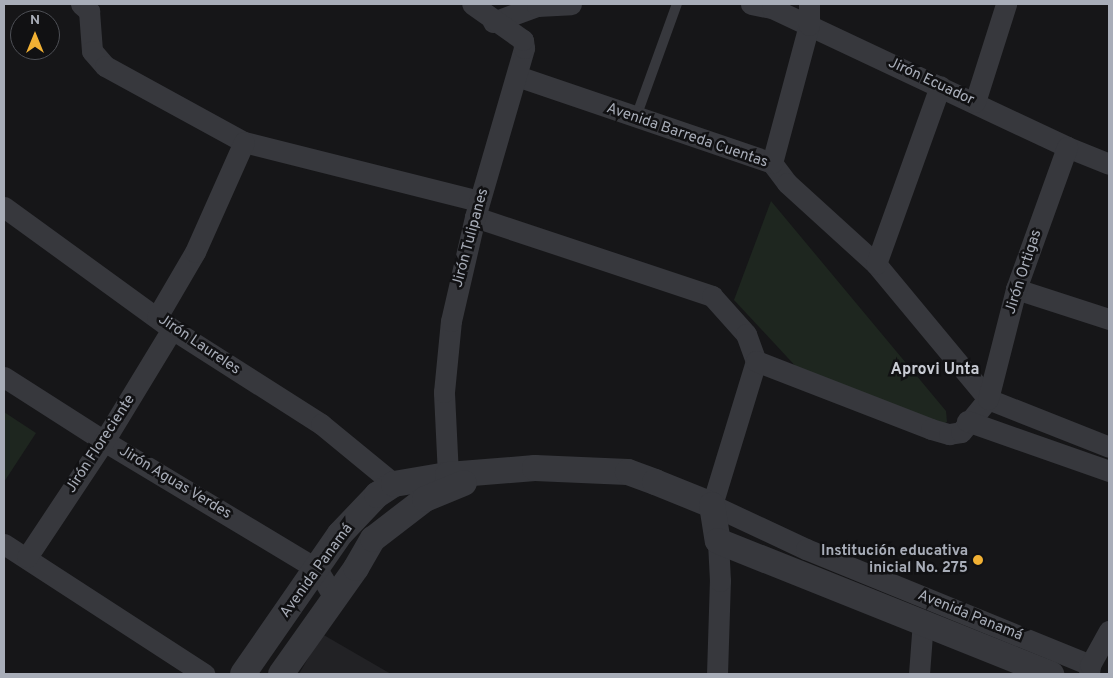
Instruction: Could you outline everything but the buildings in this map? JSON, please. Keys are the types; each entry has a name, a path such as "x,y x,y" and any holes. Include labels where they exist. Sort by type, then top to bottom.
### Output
{"street":[{"path":"82,4 89,11 92,51 105,66 244,142 477,209 712,296 746,334 756,361 712,506 718,540 720,581 717,674"},
{"path":"472,4 493,22 537,5 571,4"},
{"name":"Jirón Ecuador","path":"751,4 772,8 975,102 1067,148 1109,164"},
{"path":"772,163 809,25 809,4"},
{"path":"975,102 1006,4"},
{"name":"Jirón Tulipanes","path":"448,475 444,392 451,321 477,209 517,76 523,40 493,22"},
{"name":"Avenida Barreda Cuentas","path":"517,76 772,163 787,184 876,264 988,399 1109,447"},
{"path":"876,264 940,86"},
{"name":"Jirón Floreciente","path":"27,557 104,441 164,323 244,142"},
{"name":"Jirón Ortigas","path":"988,399 1016,289 1067,148"},
{"name":"Jirón Laureles","path":"4,208 164,323 321,424 394,484"},
{"path":"1016,289 1109,320"},
{"path":"756,361 949,434 960,432 967,421 988,399"},
{"name":"Jirón Aguas Verdes","path":"4,377 104,441 317,569 335,599"},
{"path":"967,421 1109,471"},
{"name":"Avenida Panamá","path":"243,674 340,534 377,495 394,484 492,470 535,468 628,472 712,506 806,549 1089,669"},
{"name":"Avenida Panamá","path":"281,674 335,599 373,539 390,522 425,499 492,470"},
{"name":"Avenida Panamá","path":"718,540 1051,674"},
{"path":"4,544 27,557 204,674"},
{"path":"919,674 923,621"},
{"path":"1089,669 1109,631"}],"lane":[{"path":"636,118 677,4"}],"shaded area":[{"path":"771,201 946,411 947,422 939,426 800,371 734,300"},
{"path":"4,412 36,433 4,482"},
{"path":"322,634 391,674 299,674"}],"place":[{"name":"Institución educativa inicial No. 275","path":"978,560"}],"district":[{"name":"Aprovi Unta","path":"935,370"}]}
